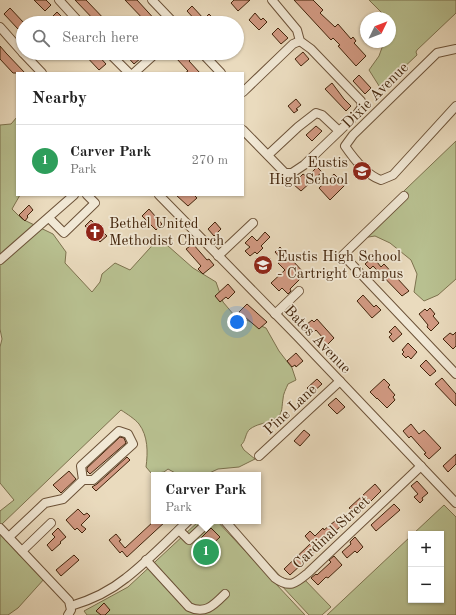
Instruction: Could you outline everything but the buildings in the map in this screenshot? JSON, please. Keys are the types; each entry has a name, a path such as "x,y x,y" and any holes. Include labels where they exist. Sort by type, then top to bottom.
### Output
{"street":[{"path":"59,0 74,16"},
{"path":"152,0 167,16"},
{"path":"244,131 278,167 287,174 292,173 304,165 362,108 361,101 311,49 300,41 297,30 272,0"},
{"path":"0,27 16,45"},
{"path":"244,91 293,44 300,41"},
{"name":"Dixie Avenue","path":"456,49 437,53 354,135 345,146 355,159 374,178 381,180 393,175 456,106"},
{"path":"30,60 41,72"},
{"path":"116,60 128,72"},
{"path":"135,72 148,60"},
{"path":"209,60 220,72"},
{"path":"268,155 298,126 316,113 322,115 339,131"},
{"path":"0,260 73,196"},
{"path":"49,218 64,233 95,203 89,196"},
{"name":"Bates Avenue","path":"160,196 456,503"},
{"path":"404,196 343,255 456,374"},
{"path":"218,256 253,223"},
{"path":"275,314 299,291"},
{"name":"Pine Lane","path":"259,456 340,381"},
{"path":"8,537 45,503 63,499 83,480 93,480 133,444 128,434 119,431 81,466 83,480"},
{"name":"Cardinal Street","path":"228,524 275,578 286,584 295,583 308,573 421,466"},
{"path":"22,551 51,523"},
{"path":"71,606 86,601 126,578 185,524"},
{"path":"179,530 189,540 205,525"},
{"path":"0,528 69,601 71,610 68,615"},
{"path":"146,560 189,607 195,611 206,613 225,594"}],"green space":[{"path":"369,0 456,0 456,13 417,50 417,55 381,89 369,70 379,56 382,48 396,48 396,12 381,12"},
{"path":"16,118 16,196 19,196 12,209 22,219 53,234 66,252 65,263 92,292 100,282 102,274 115,263 130,270 159,238 193,268 216,282 223,302 234,315 266,328 279,351 292,368 296,380 288,384 280,415 270,421 253,427 247,433 241,445 244,450 255,459 239,467 218,469 212,472 174,472 168,469 164,472 151,473 146,467 147,444 142,429 135,420 121,410 1,525 45,578 18,608 8,615 0,615 0,511 14,500 0,483 0,347 2,339 0,329 0,125 11,124"},
{"path":"456,141 456,279 438,295 424,301 414,292 417,274 411,260 390,243 375,236 362,238 356,237"},
{"path":"444,505 456,517 456,615 327,615 408,539 408,603 444,603 444,531 416,531"},
{"path":"196,524 220,524 305,615 87,615 84,611 128,587"},
{"path":"224,524 232,524 281,577 291,581 302,577 331,607 322,615 309,615"}],"place":[{"name":"Eustis High School","path":"362,171"},
{"name":"Bethel United Methodist Church","path":"95,232"},
{"name":"Eustis High School - Cartright Campus","path":"263,265"},
{"name":"Carver Park","path":"206,552"}]}
